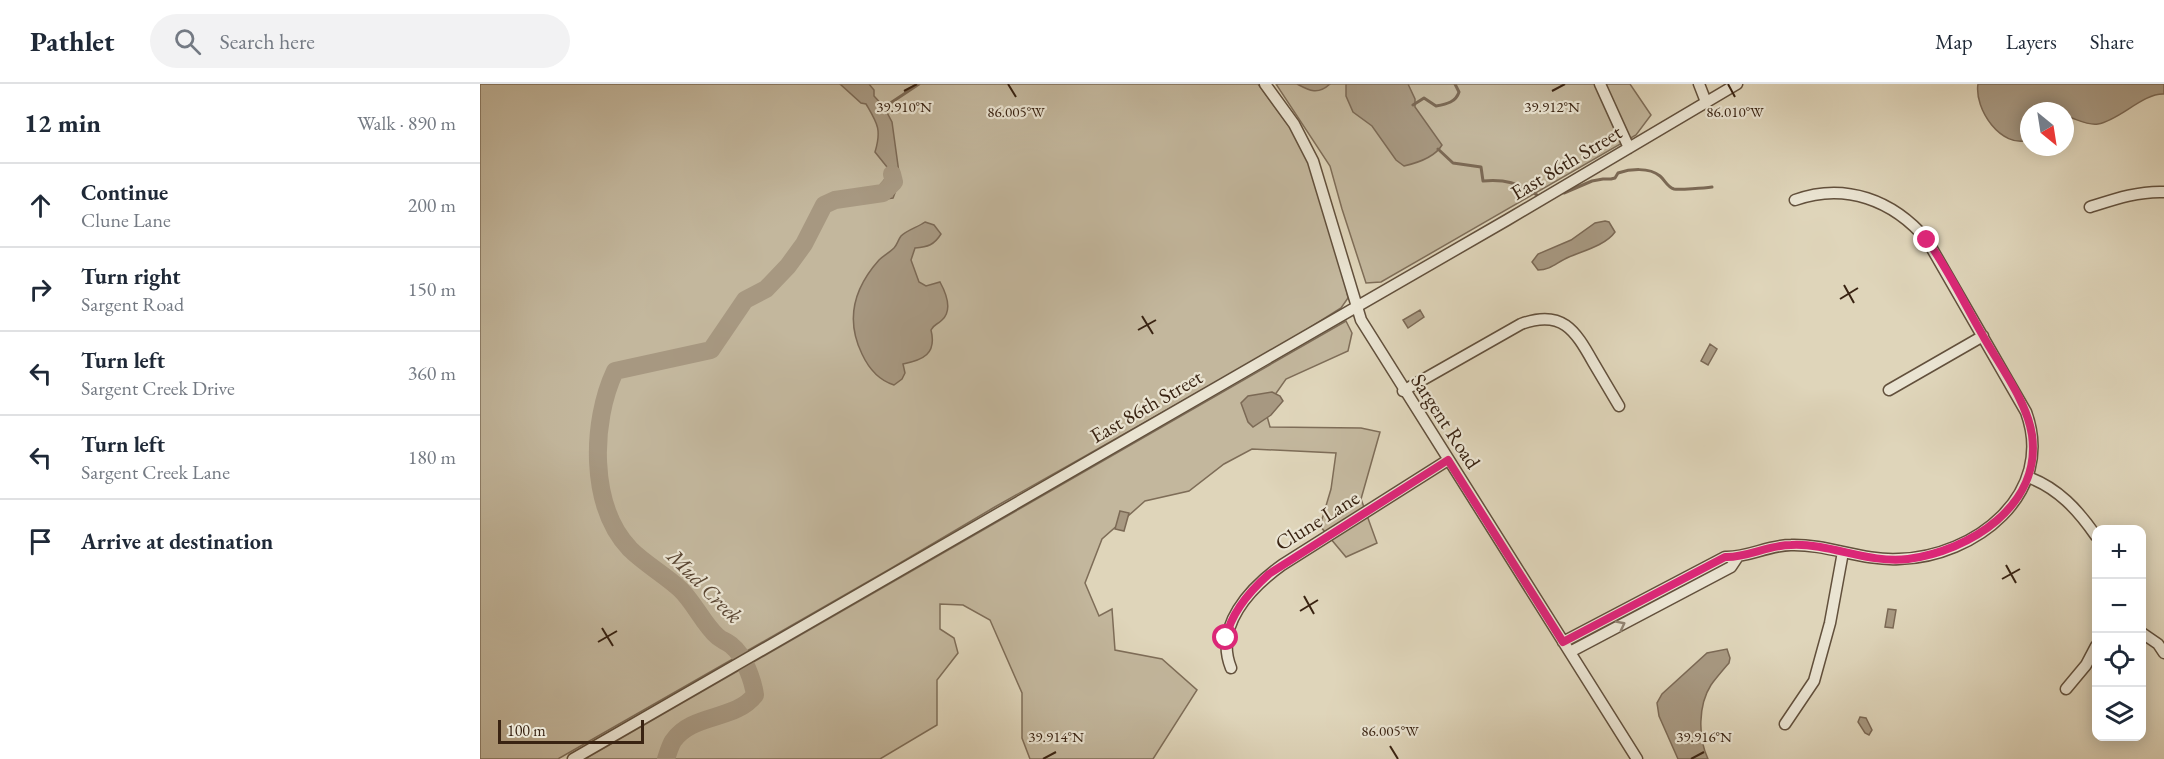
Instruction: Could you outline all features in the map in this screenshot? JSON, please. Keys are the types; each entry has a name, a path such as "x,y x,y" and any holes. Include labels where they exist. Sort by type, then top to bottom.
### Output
{"street":[{"name":"Sargent Road","path":"1265,84 1294,124 1313,161 1360,320 1637,759"},
{"path":"1600,84 1629,148"},
{"path":"1698,84 1706,102"},
{"name":"East 86th Street","path":"573,759 1737,84"},
{"path":"2090,207 2145,191 2164,192"},
{"path":"1563,642 1725,557 1737,558 1770,548 1790,545 1817,546 1878,559 1901,560 1936,554 1958,546 1981,532 2006,512 2020,493 2028,477 2033,443 2027,416 1931,246 1905,218 1869,199 1843,193 1814,194 1795,200"},
{"path":"1403,391 1521,324 1546,318 1562,323 1578,336 1619,406"},
{"path":"1889,390 1983,336"},
{"name":"Clune Lane","path":"1231,668 1226,646 1228,629 1241,605 1258,584 1282,565 1448,460"},
{"path":"2028,477 2054,489 2082,515 2092,529"},
{"path":"1785,724 1814,681 1830,624 1843,552"},
{"path":"1570,652 1731,567 1737,558"},
{"path":"2146,636 2164,652"},
{"path":"2066,689 2092,655"}],"shaded area":[{"path":"480,84 1258,84 1296,136 1310,162 1348,298 1341,308 1287,342 993,508 558,759 480,759"},
{"path":"840,84 869,84 874,90 874,96 884,107 892,122 900,180 893,198 886,199 881,184 885,179 887,167 875,152 878,137 876,121 866,104 861,103"},
{"path":"1276,84 1630,84 1651,115 1636,135 1381,282 1366,283 1330,166"},
{"path":"1297,84 1330,84 1322,90 1314,91"},
{"path":"1346,84 1408,84 1415,99 1415,107 1442,145 1430,156 1404,166 1396,160 1372,126 1353,112 1346,96"},
{"path":"1978,84 2164,84 2164,94 2148,98 2106,122 2098,124 2074,119 2074,102 2020,102 2019,141 2009,139 1992,125 1980,105"},
{"path":"925,222 934,225 941,234 930,245 915,248 911,260 919,282 926,286 940,282 948,306 945,316 931,330 930,350 922,358 903,364 905,373 902,379 894,385 875,373 862,354 854,328 855,304 863,282 879,260 894,248 903,234"},
{"path":"1609,222 1615,232 1600,244 1547,269 1538,270 1532,262 1538,254 1571,240 1595,223"},
{"path":"1420,310 1424,317 1408,328 1403,320"},
{"path":"1346,321 1352,333 1348,351 1286,379 1265,409 1270,427 1361,428 1380,432 1361,499 1377,543 1346,557 1320,526 1331,489 1336,453 1252,449 1224,464 1189,491 1145,501 1102,539 1085,583 1099,616 1112,609 1115,650 1162,659 1197,690 1153,759 1030,759 1022,738 1022,693 990,620 963,605 940,604 940,629 954,638 958,653 937,680 937,725 880,759 585,759"},
{"path":"1710,344 1717,349 1708,365 1701,361"},
{"path":"1272,392 1280,396 1283,401 1271,415 1253,427 1248,422 1241,403 1248,396"},
{"path":"1120,511 1129,513 1124,531 1115,529"},
{"path":"1888,609 1896,610 1893,628 1885,627"},
{"path":"1727,649 1729,663 1711,685 1702,712 1702,741 1708,759 1678,759 1659,716 1657,703 1662,694 1707,653"},
{"path":"1860,717 1866,718 1872,730 1869,735 1858,722"}],"waterway":[{"path":"883,108 919,84"},
{"path":"1413,105 1424,98 1436,106 1451,102 1459,92 1455,84"},
{"path":"1438,149 1453,163 1481,167 1483,181 1511,183 1537,195"},
{"path":"1564,193 1592,181 1615,178 1618,173 1634,170 1656,173 1674,189 1712,187"},
{"name":"Mud Creek","path":"666,759 673,741 681,732 702,721 736,709 755,695 740,655 712,631 680,589 630,549 617,531 607,510 601,487 598,438 601,414 615,371 711,350 745,300 766,289 788,266 804,244 824,205 835,200 883,193 894,182 892,174"}],"route":[{"path":"1226,638 1228,629 1241,605 1269,574 1448,460 1563,642 1725,557 1737,558 1770,548 1790,545 1817,546 1878,559 1901,560 1940,553 1958,546 1999,519 2015,501 2030,471 2033,443 2022,404 1927,240"}]}
